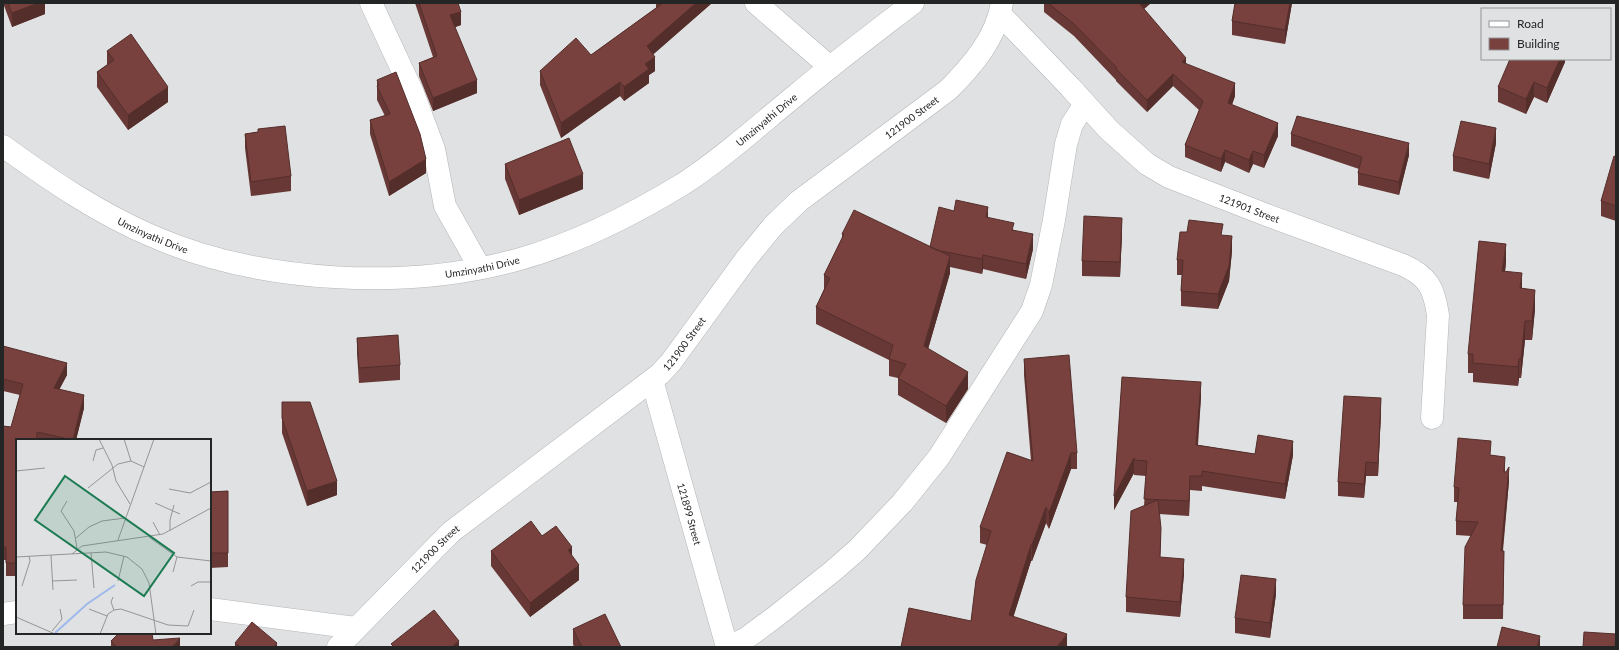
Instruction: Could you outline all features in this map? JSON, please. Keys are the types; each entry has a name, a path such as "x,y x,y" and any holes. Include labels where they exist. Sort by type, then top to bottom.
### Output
{"street":[{"path":"371,3 413,93 432,142 445,206 480,268"},
{"path":"756,3 830,67"},
{"name":"Umzinyathi Drive","path":"3,146 40,173 108,215 153,237 205,255 269,270 340,278 407,277 447,274 520,259 550,249 588,234 651,203 720,157 830,67 913,3"},
{"name":"121901 Street","path":"1001,8 1109,130 1147,164 1169,177 1417,271 1430,286 1436,302 1438,315 1432,418"},
{"name":"121900 Street","path":"338,647 451,532 652,380 670,362 746,259 773,226 799,201 948,90 968,70 984,49 1001,8"},
{"path":"728,647 745,639 775,617 857,550 902,503 944,451 1032,311 1042,278 1054,220 1066,144 1072,124 1085,104"},
{"name":"121899 Street","path":"652,380 728,647"},
{"path":"211,609 356,628"},
{"path":"3,614 16,612"}],"building":[{"path":"8,3 38,3 12,13"},
{"path":"419,3 458,3 461,12 450,15 477,80 433,98 419,63 437,56"},
{"path":"663,3 696,3 647,46 655,57 645,64 649,69 624,87 620,82 561,123 540,71 576,38 591,55"},
{"path":"1048,3 1139,3 1186,58 1182,62 1235,83 1228,103 1278,123 1264,155 1253,151 1249,160 1225,150 1221,159 1185,145 1203,101 1173,74 1147,100 1074,24"},
{"path":"1235,3 1290,3 1285,30 1232,21"},
{"path":"131,34 168,87 128,115 97,72 114,60 107,51"},
{"path":"1510,60 1560,60 1547,88 1534,82 1526,99 1498,87"},
{"path":"396,72 420,134 426,159 389,182 370,120 390,114 377,86 379,85 377,80"},
{"path":"1297,116 1409,143 1399,182 1358,173 1362,157 1291,134"},
{"path":"1461,121 1496,128 1489,164 1453,156"},
{"path":"285,126 291,176 251,182 245,134 258,132 258,129"},
{"path":"569,138 583,174 519,200 505,164"},
{"path":"1614,156 1616,157 1616,206 1601,201"},
{"path":"956,200 988,207 986,217 1014,223 1012,230 1033,234 1026,264 983,255 982,259 936,250 930,247 939,207 954,211"},
{"path":"854,210 950,256 924,346 968,372 946,406 898,378 906,364 889,359 893,345 816,307 830,278 824,275"},
{"path":"1084,216 1122,218 1120,262 1082,261"},
{"path":"1189,220 1223,224 1221,235 1232,236 1229,266 1218,294 1181,291 1183,260 1177,260 1180,232 1187,232"},
{"path":"1479,241 1506,244 1502,271 1522,273 1520,288 1535,290 1532,321 1525,321 1521,359 1519,359 1518,367 1473,363 1473,354 1468,354"},
{"path":"398,335 400,365 359,368 357,338"},
{"path":"3,346 67,363 54,388 84,395 73,439 37,432 37,439 16,439 16,563 6,563 6,547 3,547 3,426 11,427 23,384 3,379"},
{"path":"1069,355 1077,453 1071,453 1049,513 1046,507 1031,545 1009,615 1067,634 1057,647 901,647 909,608 971,621 976,580 991,531 980,527 1007,452 1033,461 1024,359"},
{"path":"1122,377 1201,382 1196,445 1255,454 1258,435 1293,441 1285,484 1202,471 1202,476 1190,476 1189,501 1144,499 1147,461 1134,460 1134,458 1114,496"},
{"path":"1344,396 1381,398 1378,463 1366,462 1364,484 1338,482"},
{"path":"282,402 310,402 337,481 307,491 282,418"},
{"path":"1458,438 1491,441 1490,455 1505,457 1504,472 1506,472 1509,467 1501,551 1504,551 1503,605 1463,605 1465,547 1478,522 1456,521 1459,488 1454,487"},
{"path":"228,491 228,553 211,553 211,492"},
{"path":"1158,500 1161,528 1160,557 1184,559 1180,602 1126,597 1131,511"},
{"path":"531,521 542,536 556,526 572,547 568,550 579,565 530,603 491,551"},
{"path":"1241,575 1276,579 1270,623 1235,618"},
{"path":"434,610 459,641 451,647 394,647 391,644"},
{"path":"605,614 621,647 582,647 573,629"},
{"path":"252,622 277,643 274,647 240,647 235,643"},
{"path":"1502,627 1540,636 1537,647 1497,647"},
{"path":"1584,632 1616,634 1615,647 1583,647"},
{"path":"118,634 152,634 153,640 180,638 172,647 116,647 111,641"}]}
